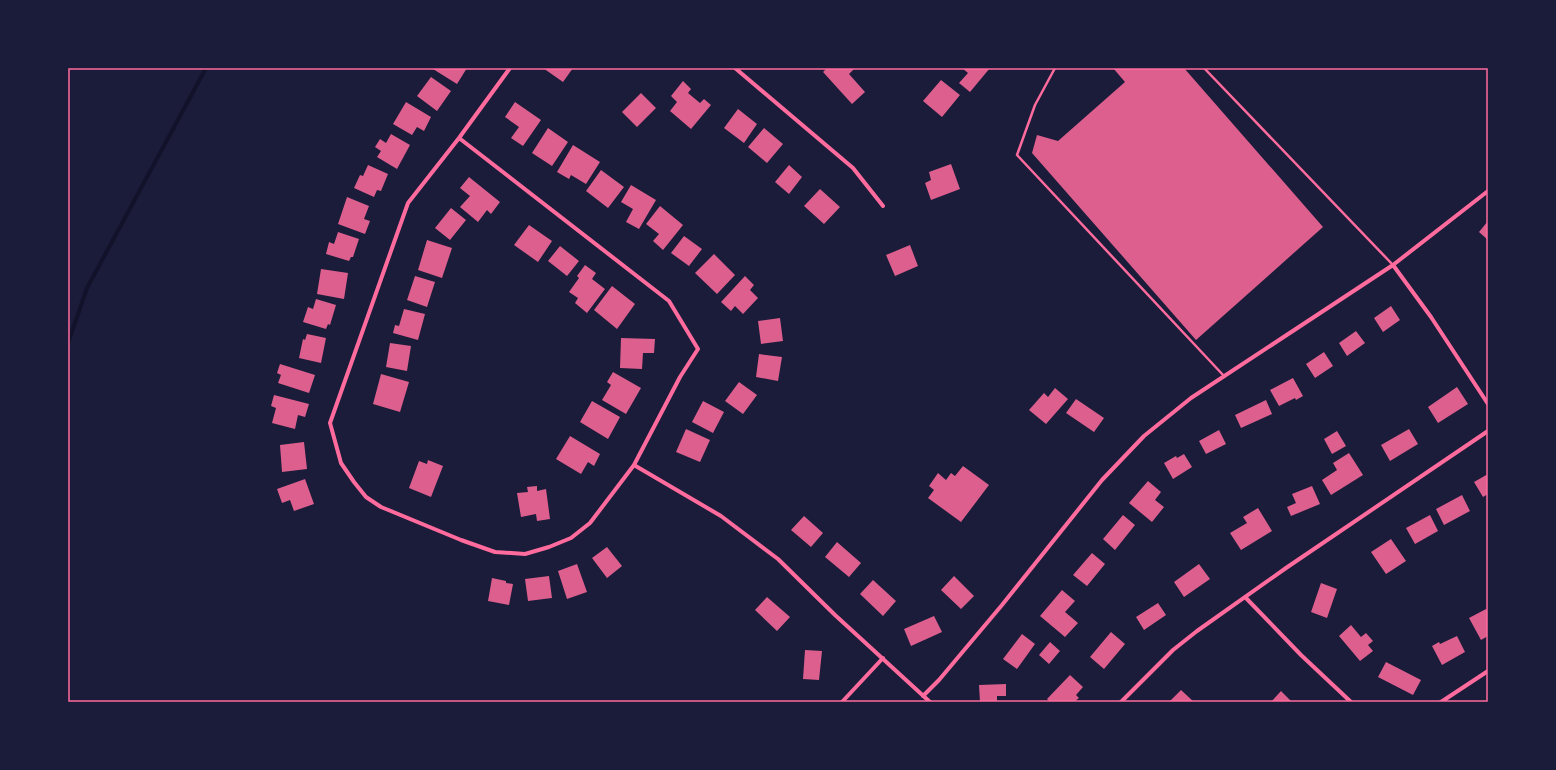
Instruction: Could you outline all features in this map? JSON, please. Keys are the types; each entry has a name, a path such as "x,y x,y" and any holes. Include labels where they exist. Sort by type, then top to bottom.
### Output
{"street":[{"path":"459,138 669,301 698,350 680,377 634,465 590,523 571,538 549,547 525,554 496,552 461,540 381,507 366,497 341,463 330,423 408,203 459,138 510,68"},
{"path":"736,68 853,168 883,206"},
{"path":"923,696 940,680 1102,480 1144,436 1178,408 1224,376 1392,265 1488,191"},
{"path":"1392,265 1431,317 1488,404"},
{"path":"1121,702 1173,650 1286,568 1488,431"},
{"path":"634,465 721,516 778,560 835,615 930,702"},
{"path":"1245,597 1301,655 1351,702"},
{"path":"842,702 883,658"},
{"path":"1441,702 1488,671"}],"lane":[{"path":"1055,68 1035,105 1017,155 1224,376"},
{"path":"1204,68 1392,265"}],"building":[{"path":"467,68 457,84 433,69"},
{"path":"543,68 573,68 563,82"},
{"path":"827,68 855,68 849,74 865,92 852,104 823,72"},
{"path":"962,68 990,68 970,92 959,83 968,73"},
{"path":"1113,68 1184,68 1323,227 1196,340 1032,153 1037,135 1058,141 1125,82"},
{"path":"431,77 451,91 437,111 417,96"},
{"path":"941,80 960,95 942,117 923,101"},
{"path":"683,81 691,89 688,93 700,103 704,99 711,105 691,129 670,111 677,102 671,96"},
{"path":"641,93 656,108 637,127 622,112"},
{"path":"406,102 431,117 424,131 417,127 412,135 393,124"},
{"path":"515,102 541,120 523,146 511,138 519,127 505,117"},
{"path":"738,109 757,124 744,143 724,128"},
{"path":"548,128 568,142 552,166 532,153"},
{"path":"764,128 783,144 767,163 748,147"},
{"path":"391,134 410,145 397,169 377,157 381,151 375,147 380,139 386,143"},
{"path":"573,145 600,162 586,184 571,175 569,179 557,172"},
{"path":"951,164 960,189 931,200 925,183 931,180 929,172"},
{"path":"368,165 388,174 381,191 377,190 374,197 354,188 360,175 363,176"},
{"path":"789,165 802,177 789,194 775,182"},
{"path":"601,170 624,187 608,208 586,191"},
{"path":"469,177 500,202 491,214 487,210 478,222 460,207 470,196 460,188"},
{"path":"631,185 656,200 639,229 626,222 633,209 621,202"},
{"path":"820,189 840,207 824,224 804,206"},
{"path":"347,197 369,206 364,219 370,221 365,234 338,224"},
{"path":"660,206 683,225 663,250 653,241 659,234 646,224"},
{"path":"451,208 466,220 450,240 435,228"},
{"path":"1488,221 1488,240 1479,232"},
{"path":"529,225 552,241 538,262 514,245"},
{"path":"338,232 359,239 353,257 351,257 349,261 326,254 329,242 334,244"},
{"path":"684,236 702,249 689,266 671,253"},
{"path":"427,240 452,248 442,278 418,270"},
{"path":"910,245 918,266 895,276 886,255"},
{"path":"560,246 579,261 567,276 548,261"},
{"path":"714,254 735,275 717,294 695,273"},
{"path":"585,265 596,273 592,279 605,289 587,313 575,303 578,298 569,292 579,278 577,276"},
{"path":"321,269 348,273 344,299 317,294"},
{"path":"415,276 435,282 427,307 407,300"},
{"path":"745,276 754,285 750,290 758,298 743,314 735,306 731,311 721,302"},
{"path":"612,286 635,304 617,329 594,310"},
{"path":"316,299 336,305 330,325 328,324 326,329 303,322 308,307 313,309"},
{"path":"1391,306 1400,320 1383,332 1374,318"},
{"path":"404,309 425,314 418,340 393,333 395,325 399,326"},
{"path":"780,318 783,341 761,344 758,321"},
{"path":"1356,331 1365,343 1347,356 1339,343"},
{"path":"307,334 326,338 321,363 299,358 303,339 305,340"},
{"path":"621,338 655,339 654,353 643,353 642,369 620,368"},
{"path":"390,343 411,346 407,371 386,367"},
{"path":"1324,352 1333,366 1315,378 1306,364"},
{"path":"759,354 782,357 778,381 756,377"},
{"path":"280,364 315,375 309,393 278,383 281,375 277,373"},
{"path":"613,372 641,388 626,414 602,400 611,385 607,382"},
{"path":"381,374 409,382 400,412 373,404"},
{"path":"1293,378 1303,396 1296,400 1295,398 1279,406 1270,390"},
{"path":"739,382 757,395 743,414 725,401"},
{"path":"1457,387 1468,404 1438,423 1428,407"},
{"path":"1055,388 1068,399 1046,424 1029,410 1044,393 1048,397"},
{"path":"274,395 309,404 305,417 298,415 295,429 272,423 276,408 271,406"},
{"path":"1076,399 1104,418 1094,432 1066,413"},
{"path":"1266,400 1272,414 1241,428 1235,415"},
{"path":"592,401 620,417 608,439 580,422"},
{"path":"703,401 724,412 713,433 692,422"},
{"path":"686,429 710,440 700,462 676,452"},
{"path":"1409,429 1418,444 1390,461 1381,445"},
{"path":"1219,430 1226,444 1206,454 1199,441"},
{"path":"1337,431 1346,446 1332,454 1324,439"},
{"path":"570,436 600,454 594,466 588,462 581,474 556,459"},
{"path":"304,442 307,469 282,472 280,445"},
{"path":"1349,453 1363,475 1331,495 1322,480 1337,470 1333,463"},
{"path":"1184,454 1192,467 1173,479 1164,463 1176,456 1177,458"},
{"path":"428,460 443,466 431,497 409,488 419,461 427,464"},
{"path":"963,466 989,485 961,522 928,498 934,490 929,486 938,473 946,480 951,473 955,476"},
{"path":"1488,474 1488,494 1483,497 1474,482"},
{"path":"305,479 314,504 294,511 290,500 282,503 277,489"},
{"path":"1148,481 1161,492 1155,500 1164,507 1152,522 1129,503"},
{"path":"537,486 537,491 546,489 550,519 537,521 536,514 521,517 517,493 528,492 527,487"},
{"path":"1312,486 1320,504 1291,516 1287,507 1296,503 1292,494"},
{"path":"1462,495 1470,511 1444,525 1436,509"},
{"path":"1258,508 1272,531 1241,550 1230,533 1247,523 1243,517"},
{"path":"1123,515 1135,525 1115,550 1103,539"},
{"path":"1430,515 1438,531 1415,544 1406,528"},
{"path":"804,516 823,533 811,547 791,530"},
{"path":"1391,539 1406,561 1386,574 1371,552"},
{"path":"837,542 861,563 849,577 825,557"},
{"path":"607,547 622,566 607,578 592,558"},
{"path":"1092,553 1105,564 1087,586 1073,575"},
{"path":"577,564 587,592 567,599 558,571"},
{"path":"1199,564 1210,579 1184,597 1174,582"},
{"path":"549,576 552,598 528,601 525,579"},
{"path":"954,576 974,596 961,609 941,590"},
{"path":"492,578 513,584 509,605 488,601"},
{"path":"873,580 896,601 883,616 860,594"},
{"path":"1321,583 1337,589 1327,618 1311,612"},
{"path":"1062,590 1075,601 1065,612 1078,623 1065,637 1040,616"},
{"path":"767,597 790,617 777,631 755,610"},
{"path":"1158,603 1166,615 1144,630 1136,617"},
{"path":"1486,609 1488,613 1488,636 1481,640 1469,618"},
{"path":"934,616 942,632 911,646 904,629"},
{"path":"1351,625 1361,637 1366,633 1373,641 1368,645 1373,651 1360,661 1339,636"},
{"path":"1111,632 1125,644 1104,669 1090,657"},
{"path":"1022,634 1035,644 1017,669 1003,659"},
{"path":"1457,636 1465,652 1442,665 1432,646"},
{"path":"1050,642 1060,651 1049,664 1039,655"},
{"path":"805,650 822,651 819,680 803,679"},
{"path":"1386,662 1421,680 1413,695 1378,677"},
{"path":"1070,675 1083,687 1076,695 1079,698 1074,702 1050,702 1047,699"},
{"path":"1006,684 1006,696 997,696 997,702 980,702 979,685"},
{"path":"1181,690 1194,702 1169,702"},
{"path":"1281,691 1292,702 1271,702"}],"waterway":[{"path":"68,343 87,288 206,68"}]}
